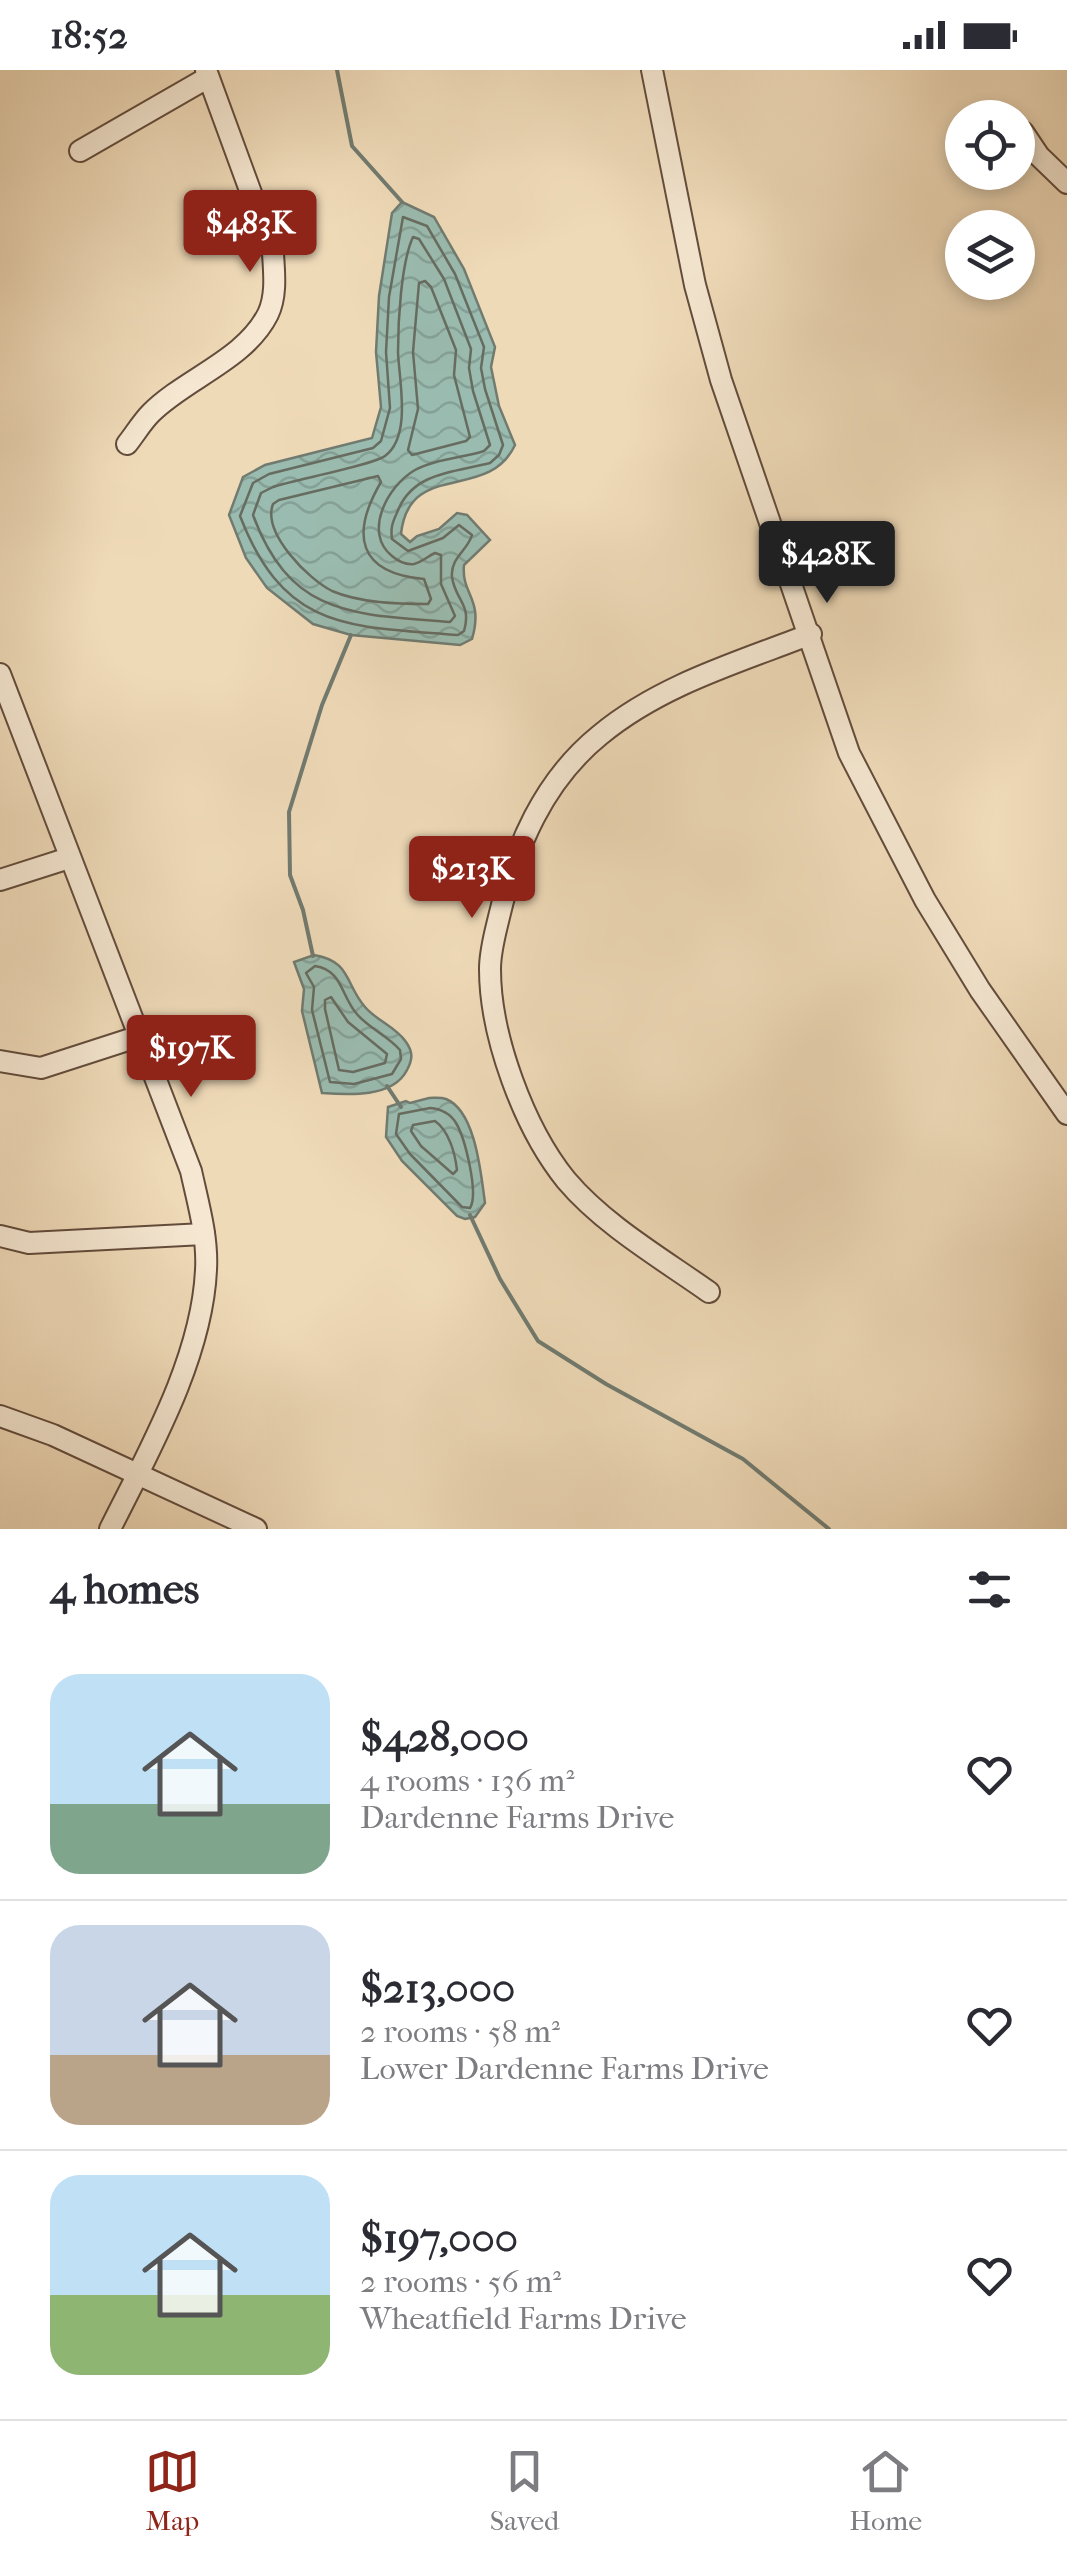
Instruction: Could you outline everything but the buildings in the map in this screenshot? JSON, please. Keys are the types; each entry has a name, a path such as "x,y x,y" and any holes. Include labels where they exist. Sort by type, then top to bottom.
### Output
{"street":[{"path":"652,70 695,284 722,380 849,753 925,900 980,990 1067,1114"},
{"path":"80,151 207,74 273,253 268,313 250,338 151,413 127,444"},
{"path":"1035,150 1067,182"},
{"path":"709,1292 614,1223 566,1180 528,1118 504,1057 490,971 491,950 511,866 536,813 572,762 600,734 678,685 811,634"},
{"path":"0,674 192,1171 204,1234 206,1269 198,1321 172,1400 110,1529"},
{"path":"0,880 69,858"},
{"path":"0,1062 42,1068 140,1036"},
{"path":"0,1236 29,1243 204,1234"},
{"path":"0,1416 53,1435 256,1529"}],"water":[{"path":"402,202 434,217 464,269 495,347 491,367 499,406 515,445 503,462 487,473 433,488 418,497 407,511 401,534 410,542 439,529 457,513 467,515 490,540 464,565 475,625 472,639 460,645 351,635 313,624 267,588 246,558 229,515 243,477 265,465 372,438 381,407 376,352 379,296 392,213"},
{"path":"314,955 335,962 365,1007 408,1046 409,1066 391,1086 369,1093 322,1093 302,1011 304,989 294,962"},
{"path":"429,1098 446,1099 456,1106 470,1130 485,1203 475,1217 457,1216 402,1161 386,1137 388,1107"}],"waterway":[{"path":"337,70 352,146 402,202"},
{"path":"313,956 290,875 289,812 322,705 351,635"},
{"path":"387,1086 401,1107"},
{"path":"470,1215 500,1279 538,1341 606,1384 743,1459 829,1529"}]}
